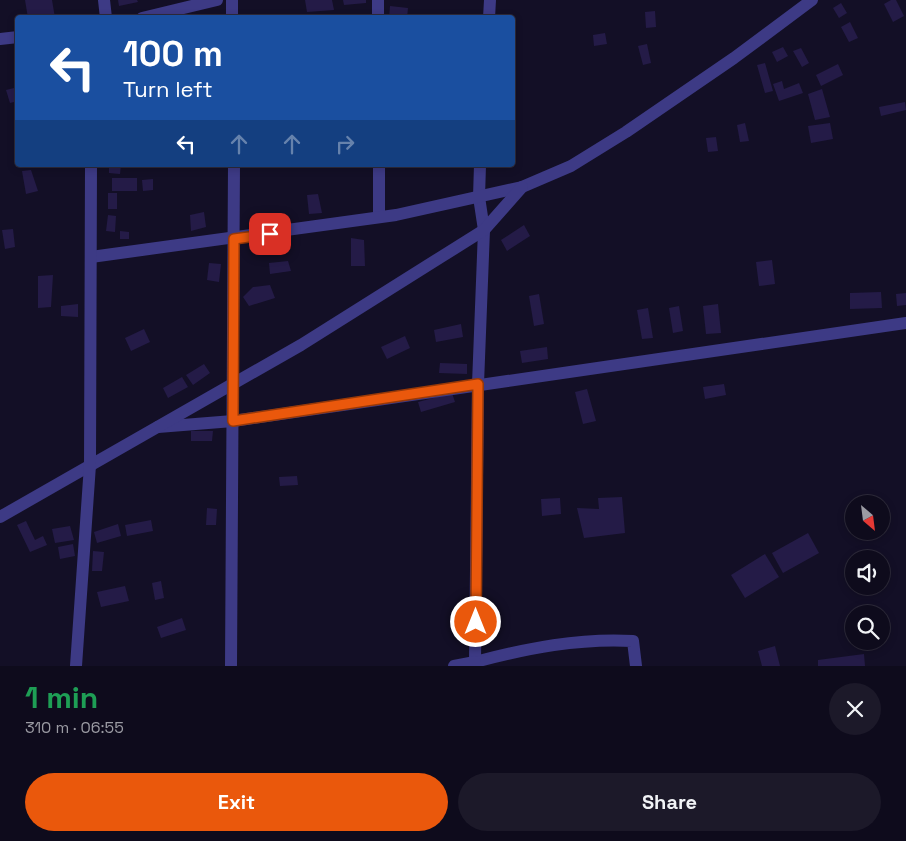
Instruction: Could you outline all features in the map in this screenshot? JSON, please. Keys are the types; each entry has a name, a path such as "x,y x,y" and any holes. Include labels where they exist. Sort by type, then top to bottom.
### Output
{"street":[{"path":"104,0 106,15"},
{"path":"154,15 217,0"},
{"path":"232,0 232,15"},
{"path":"378,0 378,15"},
{"path":"488,15 490,0"},
{"path":"91,257 234,239 379,217 522,187 571,166 626,132 734,58 812,0"},
{"path":"0,39 15,37"},
{"path":"76,666 90,466 91,167"},
{"path":"231,666 234,167"},
{"path":"379,167 379,217"},
{"path":"475,664 478,384 484,230 479,196 480,167"},
{"path":"0,517 301,345 484,230 522,187"},
{"path":"158,427 233,421 906,323"},
{"path":"454,666 475,664 530,648 599,639 633,641 636,666"}],"building":[{"path":"25,0 52,0 54,15 28,15"},
{"path":"118,0 137,0 138,2 119,6"},
{"path":"305,0 332,0 334,10 307,12"},
{"path":"343,0 366,0 366,3 344,5"},
{"path":"891,0 896,0 904,16 893,22 884,4"},
{"path":"841,3 847,13 839,18 833,8"},
{"path":"390,6 408,8 407,15 389,15"},
{"path":"655,11 656,27 646,28 645,12"},
{"path":"850,22 858,38 849,42 841,27"},
{"path":"605,33 607,44 594,46 593,35"},
{"path":"647,44 651,63 643,65 638,46"},
{"path":"783,47 788,56 777,62 772,52"},
{"path":"801,48 809,63 802,67 793,51"},
{"path":"765,63 773,91 765,93 757,65"},
{"path":"838,64 843,75 821,86 816,75"},
{"path":"782,81 784,89 799,83 803,93 779,101 773,84"},
{"path":"15,88 15,102 10,103 6,90"},
{"path":"822,89 830,117 815,120 808,94"},
{"path":"905,102 906,110 881,116 879,107"},
{"path":"745,123 749,141 740,142 737,125"},
{"path":"830,123 833,139 811,143 808,126"},
{"path":"716,137 718,151 708,152 706,138"},
{"path":"109,167 121,167 120,174 109,173"},
{"path":"31,170 38,191 26,194 22,171"},
{"path":"112,178 137,178 137,191 112,191"},
{"path":"153,179 153,190 143,191 142,180"},
{"path":"108,193 117,193 117,209 108,209"},
{"path":"318,194 322,213 309,214 307,195"},
{"path":"204,212 206,227 191,231 190,215"},
{"path":"108,215 116,216 115,232 106,231"},
{"path":"524,225 530,236 507,251 501,240"},
{"path":"13,229 15,247 5,249 2,230"},
{"path":"120,231 129,232 129,239 120,239"},
{"path":"351,238 364,240 365,266 351,266"},
{"path":"772,260 775,284 759,286 756,262"},
{"path":"288,261 291,271 270,274 269,263"},
{"path":"209,263 221,264 219,282 207,280"},
{"path":"53,275 51,307 38,308 38,276"},
{"path":"270,285 275,298 249,306 243,297 253,287"},
{"path":"881,292 882,308 850,309 850,293"},
{"path":"906,293 906,305 897,306 896,294"},
{"path":"539,294 544,324 534,326 529,296"},
{"path":"78,304 78,317 61,316 61,306"},
{"path":"718,304 721,333 706,334 703,306"},
{"path":"679,306 683,331 673,333 669,308"},
{"path":"648,308 653,338 642,339 637,310"},
{"path":"461,324 463,337 436,342 434,330"},
{"path":"144,329 150,342 131,351 125,338"},
{"path":"405,336 410,348 387,359 381,347"},
{"path":"547,347 548,359 522,363 520,351"},
{"path":"440,363 467,364 467,374 439,373"},
{"path":"204,364 210,373 193,385 186,375"},
{"path":"182,377 188,387 168,398 163,388"},
{"path":"724,384 726,395 705,399 703,387"},
{"path":"587,389 596,421 583,424 575,392"},
{"path":"452,393 455,402 421,412 418,402"},
{"path":"191,431 213,431 212,441 191,441"},
{"path":"297,476 298,485 280,486 279,477"},
{"path":"622,497 625,533 584,538 577,508 599,509 598,498"},
{"path":"560,498 561,514 542,516 541,499"},
{"path":"207,508 217,509 216,525 206,525"},
{"path":"151,520 153,531 127,536 125,525"},
{"path":"26,521 35,540 43,536 47,545 30,552 17,525"},
{"path":"118,524 121,536 97,543 94,532"},
{"path":"70,526 74,540 55,543 52,529"},
{"path":"808,533 819,553 783,573 772,553"},
{"path":"73,544 75,556 60,559 58,547"},
{"path":"93,551 104,552 102,571 92,571"},
{"path":"765,554 779,577 745,598 731,575"},
{"path":"161,581 164,598 155,600 152,583"},
{"path":"125,586 129,601 101,607 97,592"},
{"path":"182,618 186,630 161,638 157,627"},
{"path":"775,646 780,666 762,666 758,651"},
{"path":"864,654 865,666 818,666 818,660"}],"route":[{"path":"270,234 234,239 233,421 478,384 476,622"}]}
